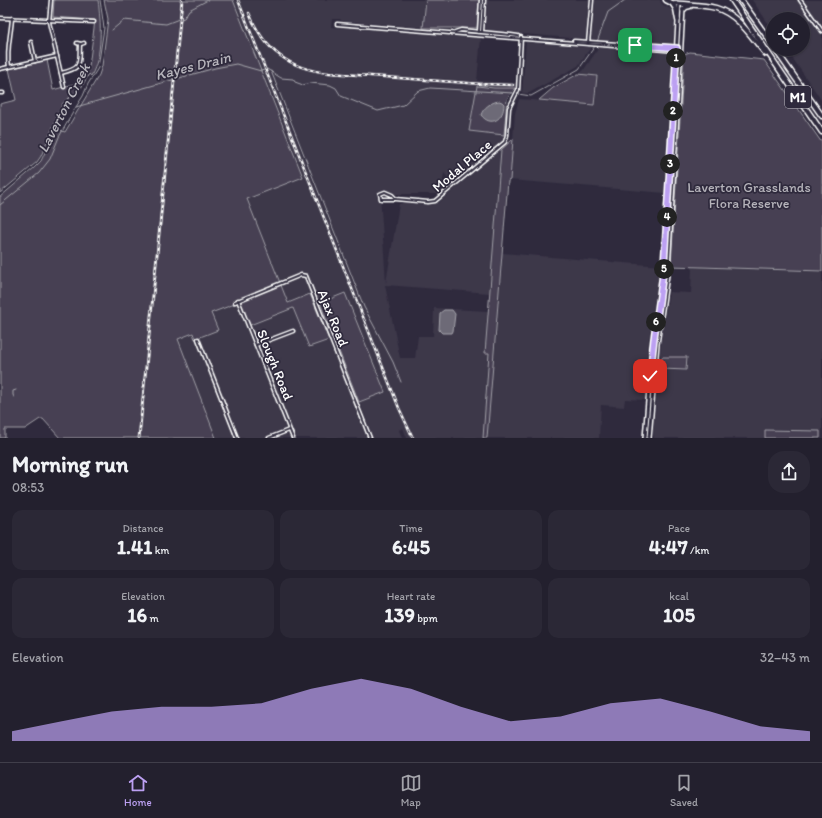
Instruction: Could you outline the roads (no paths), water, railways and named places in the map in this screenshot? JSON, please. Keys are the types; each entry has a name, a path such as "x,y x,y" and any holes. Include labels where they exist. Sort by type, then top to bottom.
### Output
{"highway":[{"path":"666,0 675,6 678,20"},
{"name":"M1","path":"732,0 822,132"},
{"path":"742,0 766,35"},
{"path":"672,3 681,2 715,7 731,15 745,28 773,61"},
{"path":"683,10 687,7 699,5"},
{"name":"M1","path":"781,56 822,116"}],"main road":[{"path":"678,49 683,10 681,2"},
{"path":"649,438 654,339 667,262 678,49 678,20 681,2"},
{"path":"645,438 649,420"}],"street":[{"path":"50,0 50,25 64,87"},
{"path":"480,35 483,0"},
{"path":"588,43 592,0"},
{"path":"800,0 822,31"},
{"path":"0,18 94,22"},
{"path":"9,67 7,53 12,18"},
{"path":"337,24 678,49"},
{"path":"453,32 461,30 521,37"},
{"name":"Modal Place","path":"396,200 392,195 385,192 380,194 381,199 396,200 428,202 436,201 505,142 509,108 518,90 521,37"},
{"path":"31,42 35,61"},
{"path":"61,73 77,67 79,62 79,43 84,43"},
{"path":"0,69 58,56"},
{"path":"380,203 381,199"},
{"name":"Ajax Road","path":"235,302 301,275 306,276 370,438"},
{"name":"Slough Road","path":"238,300 293,438"},
{"path":"256,345 293,331"},
{"path":"198,339 237,438"},
{"path":"268,438 290,430"}],"waterway":[{"name":"Laverton Creek","path":"0,205 39,173 50,159 59,137 98,68 104,28 100,0"},
{"path":"181,19 184,18 189,10 208,0"},
{"name":"Kayes Drain","path":"597,42 608,12 625,0"},
{"path":"112,30 124,20 166,24 179,19"},
{"name":"Kayes Drain","path":"518,94 531,96 579,69 595,46"},
{"name":"Kayes Drain","path":"76,107 215,68 236,64 261,71 267,69 281,78 293,79 295,82 303,85 310,83 330,85 336,88 341,96 378,111 403,105 418,91 430,88 513,93"},
{"path":"271,71 364,307 393,362 401,382"},
{"path":"14,397 13,391 16,390"}],"railway":[{"path":"139,438 182,0"},
{"path":"238,0 399,408 413,438"},
{"path":"249,13 255,26 270,47 290,62 315,71 513,85"}],"park label":[{"name":"Laverton Grasslands Flora Reserve","path":"749,196"}]}
